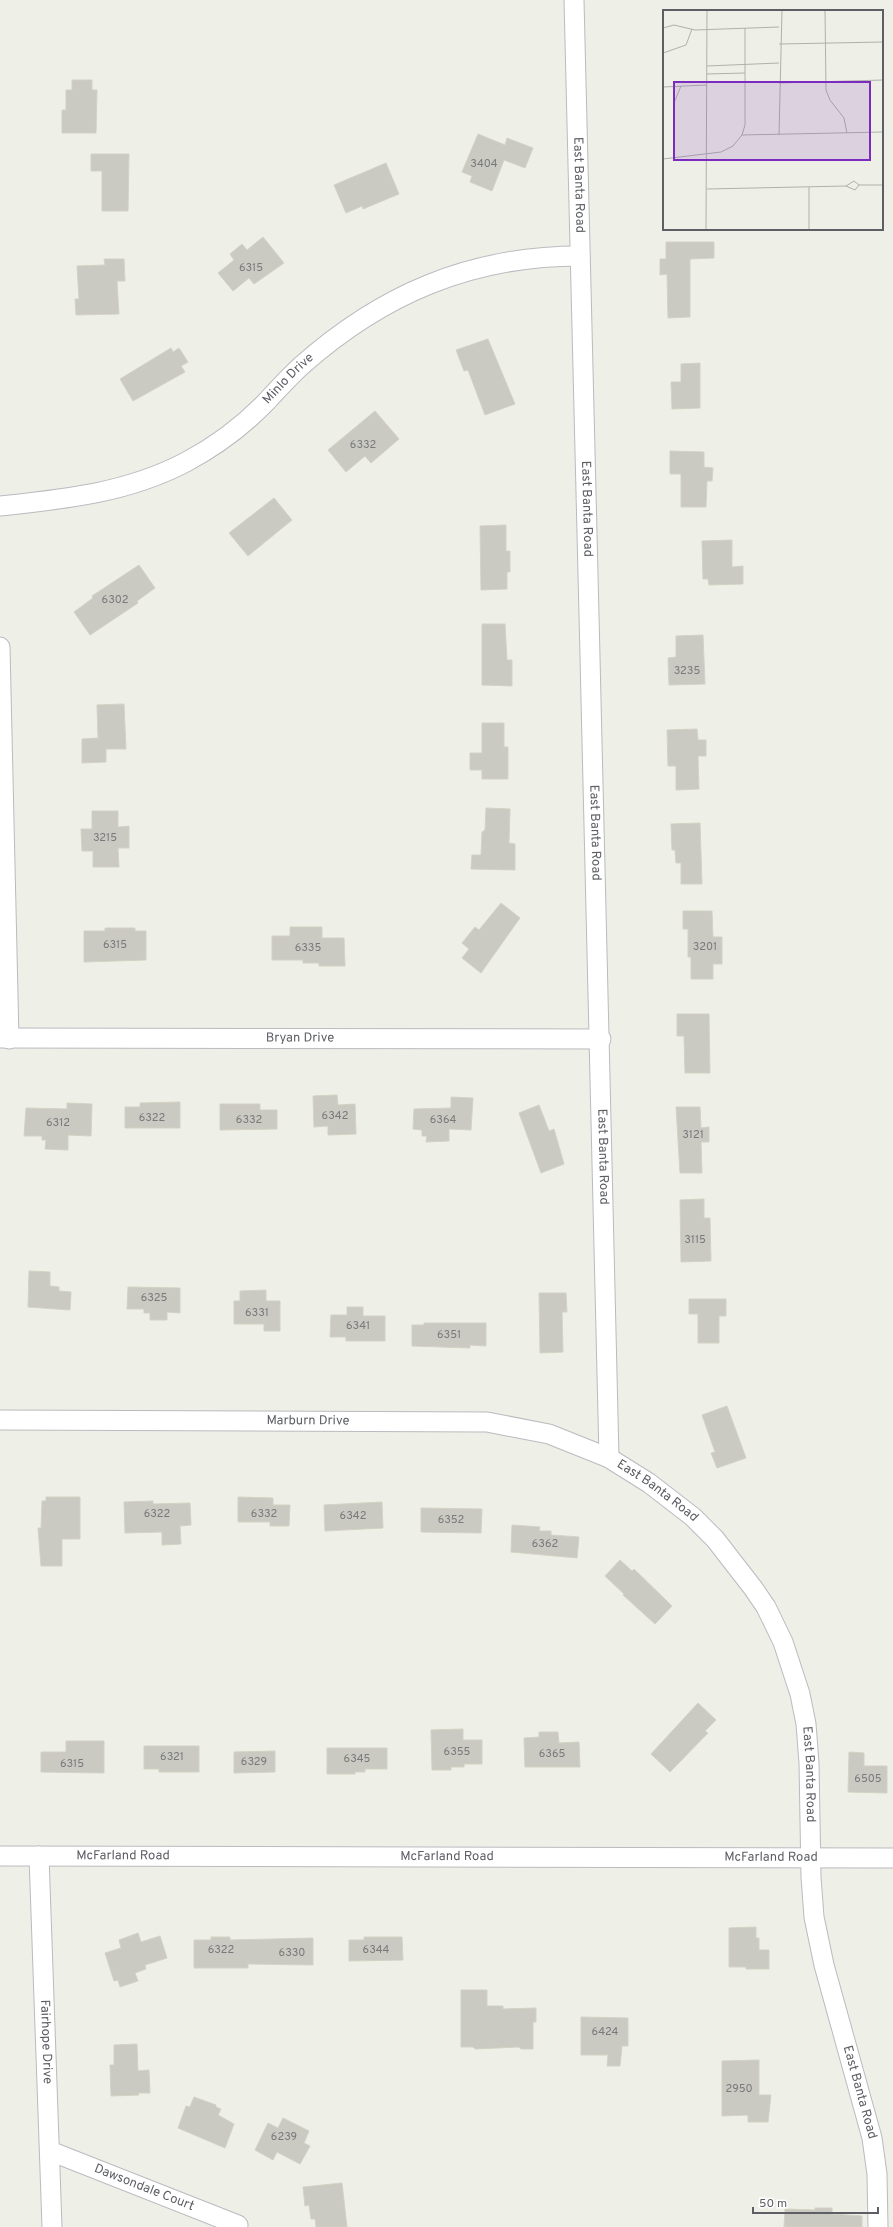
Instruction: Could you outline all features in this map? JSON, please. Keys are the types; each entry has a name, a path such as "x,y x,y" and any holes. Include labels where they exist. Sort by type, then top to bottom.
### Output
{"street":[{"name":"East Banta Road","path":"574,0 601,1039 609,1458 649,1483 704,1528 745,1575 773,1621 783,1642 800,1694 806,1724 809,1763 814,1917 820,1949 870,2126 885,2170 878,2227"},
{"name":"Minlo Drive","path":"0,506 69,499 107,492 137,484 186,462 219,442 249,418 300,367 328,342 380,307 421,287 450,276 496,264 541,257 580,256"},
{"path":"0,647 4,1038"},
{"name":"Bryan Drive","path":"4,1038 601,1039"},
{"name":"Marburn Drive","path":"0,1420 486,1422 549,1434 609,1458"},
{"name":"McFarland Road","path":"0,1856 893,1858"},
{"name":"Fairhope Drive","path":"39,1856 52,2227"},
{"name":"Dawsondale Court","path":"50,2151 238,2225"}],"building":[{"path":"72,80 92,80 92,90 97,90 96,133 62,133 62,110 66,110 66,90 72,90"},
{"path":"478,134 505,145 507,138 533,148 525,168 504,160 492,191 470,182 472,176 462,172"},
{"path":"91,154 129,154 128,211 102,211 102,171 91,171"},
{"path":"386,163 399,194 363,209 362,206 346,213 334,185"},
{"path":"263,237 284,263 254,284 249,278 233,291 218,273 234,260 230,254 242,244 247,250"},
{"path":"666,242 714,242 714,258 690,259 690,317 668,318 667,274 660,275 660,259 666,259"},
{"path":"104,259 124,259 125,281 117,281 119,314 76,315 75,299 79,299 77,266 105,265"},
{"path":"488,339 515,404 485,415 468,370 464,371 456,350"},
{"path":"171,348 173,352 179,348 188,362 181,366 185,372 133,401 120,379"},
{"path":"700,363 700,408 672,409 671,382 681,382 681,364"},
{"path":"375,411 399,439 371,463 365,456 346,472 328,450"},
{"path":"670,451 704,452 704,467 713,468 712,481 707,481 706,507 681,507 681,474 670,474"},
{"path":"274,498 292,520 248,556 229,533"},
{"path":"506,525 506,551 510,551 510,572 507,572 507,589 481,590 480,526"},
{"path":"732,540 732,567 743,566 743,584 709,585 708,579 703,579 702,541"},
{"path":"139,565 155,588 137,601 138,603 90,635 74,612 93,598 92,596"},
{"path":"482,624 505,624 507,660 512,660 512,686 482,685"},
{"path":"703,635 705,684 669,685 668,658 676,657 676,636"},
{"path":"124,704 126,749 106,749 106,762 82,763 82,739 98,738 97,705"},
{"path":"482,723 504,723 504,747 508,747 508,779 482,779 482,770 470,770 470,753 482,753"},
{"path":"697,729 698,740 706,740 706,756 698,756 699,789 676,790 676,766 668,766 667,730"},
{"path":"486,808 510,809 509,843 515,844 515,870 471,869 472,855 481,855 482,832 485,830"},
{"path":"92,811 118,811 118,827 129,826 129,848 118,848 119,867 93,867 93,851 82,851 81,829 92,829"},
{"path":"700,823 702,884 681,884 681,863 676,863 675,850 672,850 671,824"},
{"path":"501,903 520,918 481,973 462,958 469,949 462,943 475,927 479,930"},
{"path":"683,911 712,911 713,937 722,937 722,964 713,964 713,979 691,979 691,957 688,957 688,929 683,929"},
{"path":"290,927 322,927 322,938 344,938 345,966 319,966 319,963 303,963 303,960 272,960 272,936 290,936"},
{"path":"105,928 135,928 135,931 146,931 146,960 84,962 84,931 105,931"},
{"path":"677,1014 709,1014 710,1073 685,1073 684,1036 677,1036"},
{"path":"337,1095 338,1105 355,1104 356,1134 328,1135 328,1126 314,1127 313,1096"},
{"path":"451,1097 473,1098 471,1130 449,1129 449,1141 426,1142 427,1136 422,1136 422,1130 413,1129 414,1109 451,1108"},
{"path":"180,1102 180,1128 125,1128 125,1107 140,1107 140,1103"},
{"path":"67,1103 92,1104 91,1136 68,1135 68,1150 45,1149 46,1140 42,1140 42,1136 24,1136 26,1108 67,1109"},
{"path":"220,1104 260,1104 260,1110 277,1110 277,1129 220,1130"},
{"path":"539,1105 549,1131 554,1129 564,1164 541,1173 519,1113"},
{"path":"676,1107 700,1107 701,1128 709,1127 709,1142 701,1142 702,1173 680,1173"},
{"path":"704,1199 704,1218 710,1218 711,1261 681,1262 680,1200"},
{"path":"29,1271 50,1272 50,1286 59,1287 59,1291 71,1292 70,1310 28,1307"},
{"path":"128,1287 180,1288 180,1313 167,1312 167,1320 150,1320 150,1313 144,1313 144,1309 127,1309"},
{"path":"266,1290 266,1301 280,1301 280,1331 264,1331 264,1324 234,1324 234,1301 240,1301 240,1291"},
{"path":"539,1293 566,1293 567,1312 562,1312 563,1352 540,1353"},
{"path":"689,1299 726,1299 726,1316 719,1316 719,1343 698,1343 698,1314 689,1314"},
{"path":"347,1307 363,1307 363,1316 385,1316 385,1341 346,1341 346,1337 330,1337 331,1315 347,1315"},
{"path":"424,1323 486,1323 486,1346 470,1345 470,1348 412,1346 412,1325 424,1325"},
{"path":"727,1406 746,1458 717,1468 711,1453 715,1452 702,1415"},
{"path":"46,1497 80,1497 80,1539 62,1539 62,1566 41,1566 38,1528 41,1528 42,1501 46,1501"},
{"path":"238,1497 273,1498 273,1505 290,1505 289,1526 270,1526 270,1522 238,1522"},
{"path":"153,1501 153,1504 190,1503 191,1525 180,1526 181,1544 162,1545 162,1532 125,1533 124,1502"},
{"path":"382,1502 383,1528 325,1531 324,1505"},
{"path":"421,1508 482,1509 481,1533 421,1532"},
{"path":"512,1525 540,1527 539,1531 551,1531 551,1535 579,1537 577,1558 511,1552"},
{"path":"620,1560 632,1571 634,1569 672,1606 655,1624 623,1595 624,1594 605,1576"},
{"path":"698,1703 716,1720 705,1731 708,1733 670,1772 651,1754"},
{"path":"463,1729 463,1740 482,1740 482,1764 464,1764 464,1767 451,1767 451,1770 432,1770 431,1730"},
{"path":"539,1732 558,1732 559,1743 579,1742 580,1767 525,1767 524,1738 539,1737"},
{"path":"66,1741 104,1741 104,1773 41,1772 41,1752 66,1752"},
{"path":"144,1746 199,1746 199,1772 159,1772 159,1769 144,1769"},
{"path":"327,1748 387,1748 387,1769 365,1769 365,1772 355,1772 355,1774 327,1774"},
{"path":"275,1751 275,1772 234,1773 234,1752"},
{"path":"849,1752 864,1753 864,1766 887,1766 887,1793 848,1792"},
{"path":"756,1927 756,1938 759,1938 759,1950 769,1950 769,1969 729,1967 729,1928"},
{"path":"138,1933 141,1942 160,1936 167,1958 145,1965 146,1969 135,1973 138,1981 120,1987 118,1980 114,1981 105,1953 121,1948 119,1940"},
{"path":"211,1937 230,1937 230,1940 313,1938 313,1965 248,1964 248,1968 194,1968 194,1940 211,1940"},
{"path":"364,1937 402,1937 403,1960 349,1961 349,1940 364,1940"},
{"path":"461,1990 487,1990 487,2006 503,2006 503,2009 536,2008 536,2022 533,2022 533,2049 521,2049 519,2047 475,2049 473,2047 461,2047"},
{"path":"581,2017 628,2018 628,2046 622,2046 620,2066 607,2066 608,2055 581,2055"},
{"path":"137,2044 138,2071 149,2070 150,2093 111,2096 110,2065 114,2065 114,2045"},
{"path":"759,2060 759,2095 771,2095 768,2122 748,2122 748,2115 722,2116 722,2061"},
{"path":"194,2097 216,2105 216,2107 221,2109 218,2115 234,2124 225,2148 178,2128 186,2106 190,2107"},
{"path":"283,2118 309,2131 304,2143 310,2146 300,2164 277,2152 273,2160 255,2150 268,2123 278,2128"},
{"path":"342,2183 347,2227 316,2227 315,2219 311,2219 309,2205 305,2206 303,2187"},
{"path":"815,2208 832,2208 832,2214 862,2216 862,2227 784,2227 785,2209 815,2210"}]}
